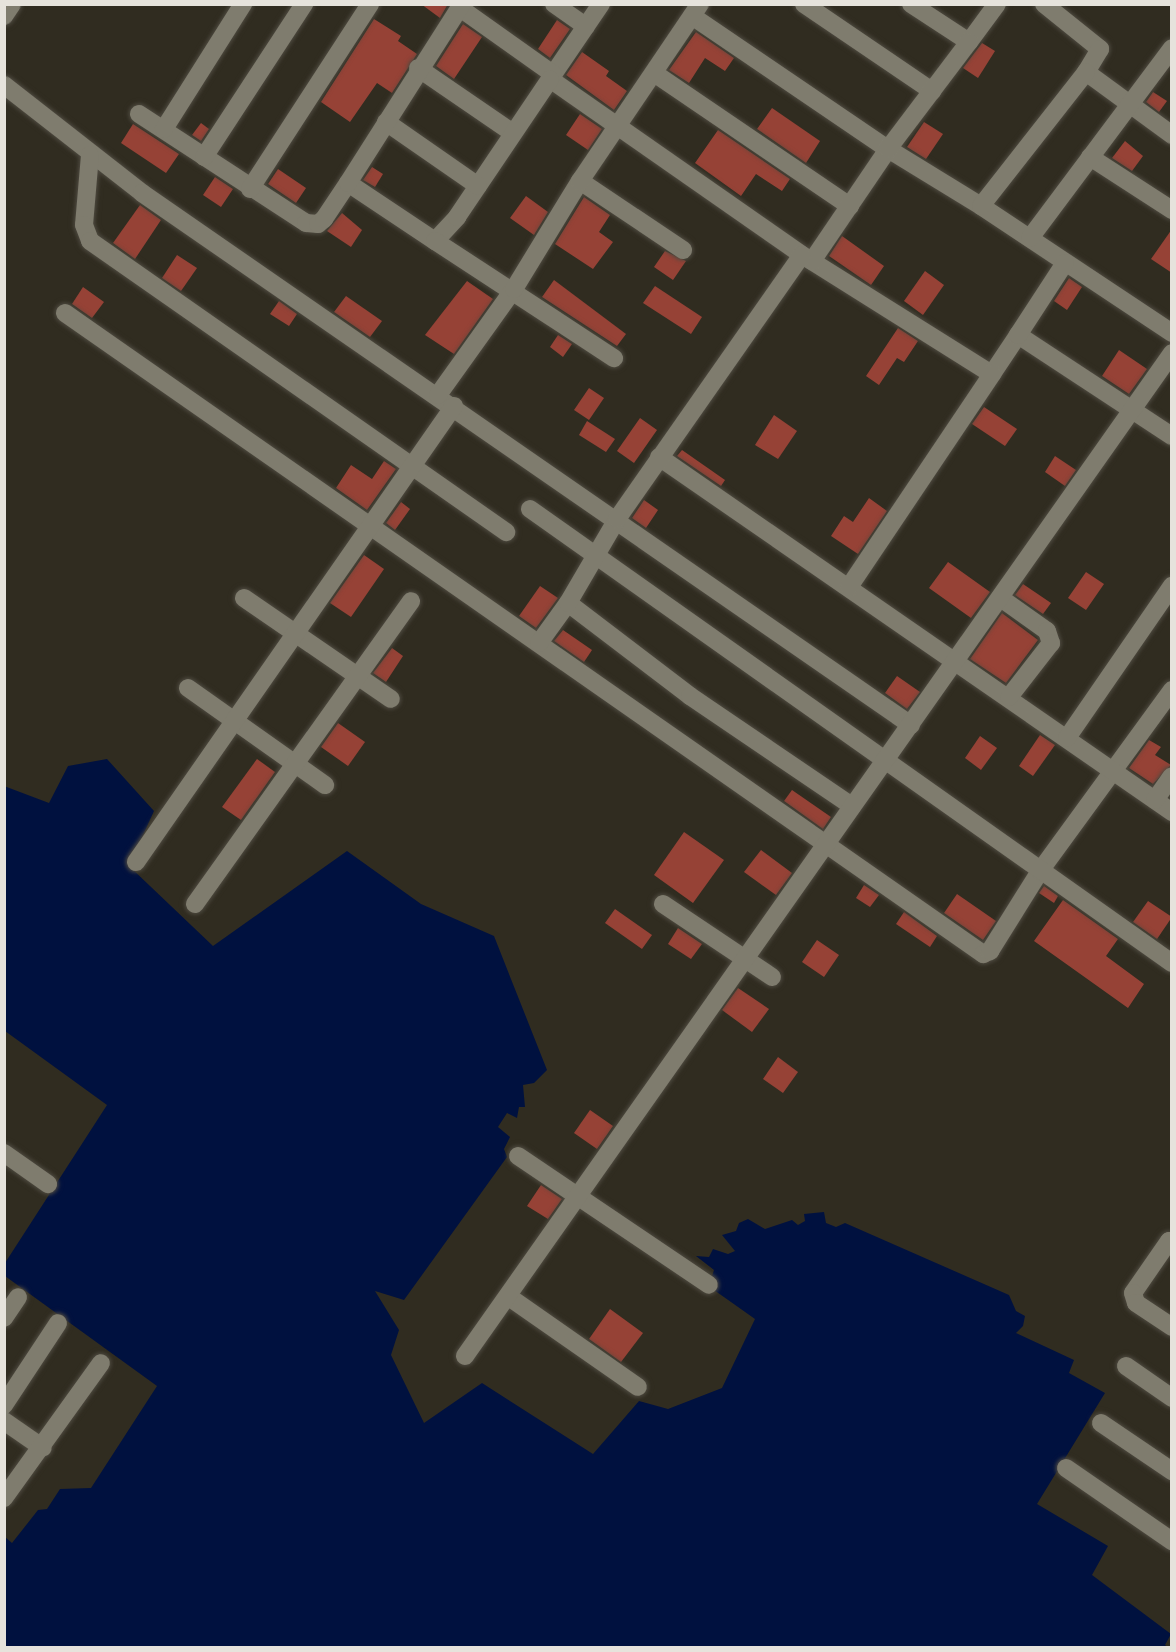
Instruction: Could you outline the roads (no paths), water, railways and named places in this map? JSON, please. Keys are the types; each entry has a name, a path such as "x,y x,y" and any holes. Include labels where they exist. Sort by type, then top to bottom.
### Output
{"street":[{"path":"4,16 12,4"},
{"path":"164,129 243,4"},
{"path":"204,157 304,4"},
{"path":"250,189 370,4"},
{"path":"554,4 586,26"},
{"path":"435,241 478,186 601,4"},
{"path":"804,4 933,91"},
{"path":"910,4 969,42"},
{"path":"539,643 568,603 617,519 659,457 807,258 850,206 888,149 997,4"},
{"path":"981,206 1086,72 1100,49 1044,4"},
{"path":"138,114 164,129 288,214 313,225 324,219 418,68 461,6 619,126 807,258 992,374"},
{"path":"438,395 514,289 580,181 696,10 888,149 981,206 1172,333"},
{"path":"1030,238 1172,48"},
{"path":"418,68 513,133"},
{"path":"1086,72 1172,135"},
{"path":"654,73 850,206"},
{"path":"4,86 90,155 911,725"},
{"path":"386,122 478,186"},
{"path":"90,155 84,225 90,241 506,532"},
{"path":"1090,157 1172,210"},
{"path":"580,181 683,250"},
{"path":"348,183 435,241 514,289 614,358"},
{"path":"849,587 1065,263"},
{"path":"65,313 371,524 983,954 990,951 1040,872 1172,690"},
{"path":"1017,335 1172,436"},
{"path":"465,1356 580,1197 744,957 1002,599 1172,353"},
{"path":"136,862 236,722 454,406"},
{"path":"659,457 957,660 1172,812"},
{"path":"530,509 1040,872 1172,963"},
{"path":"1067,738 1172,586"},
{"path":"244,598 391,699"},
{"path":"1002,599 1047,631 1051,643 1009,698"},
{"path":"195,904 411,601"},
{"path":"568,603 690,696 852,806"},
{"path":"188,688 325,785"},
{"path":"1155,800 1172,776"},
{"path":"663,904 772,977"},
{"path":"4,1153 48,1184"},
{"path":"518,1156 709,1285"},
{"path":"1172,1242 1169,1240 1133,1293 1136,1303 1172,1327"},
{"path":"4,1318 18,1297"},
{"path":"508,1297 638,1387"},
{"path":"4,1405 58,1323"},
{"path":"4,1498 43,1448 101,1364"},
{"path":"1126,1366 1172,1398"},
{"path":"4,1421 43,1448"},
{"path":"1101,1423 1172,1471"},
{"path":"1066,1468 1172,1541"}],"water":[{"path":"107,759 154,811 129,866 213,946 347,851 421,904 494,936 547,1070 534,1083 523,1085 525,1107 519,1107 517,1118 507,1113 498,1127 510,1137 504,1149 507,1157 404,1300 375,1291 399,1330 391,1355 424,1423 482,1383 593,1454 639,1401 668,1409 722,1388 755,1319 714,1290 710,1282 714,1270 696,1256 709,1257 713,1249 728,1254 735,1251 722,1235 736,1231 739,1223 748,1219 765,1229 792,1220 798,1225 805,1221 804,1214 824,1212 826,1223 836,1227 845,1223 1009,1295 1016,1311 1025,1316 1023,1326 1016,1333 1074,1360 1069,1373 1105,1393 1037,1504 1108,1546 1092,1575 1171,1634 1165,1645 1168,1647 5,1647 5,1537 12,1543 38,1510 47,1509 60,1489 91,1488 157,1386 5,1276 5,1263 107,1105 5,1031 4,786 49,803 68,766"}]}
